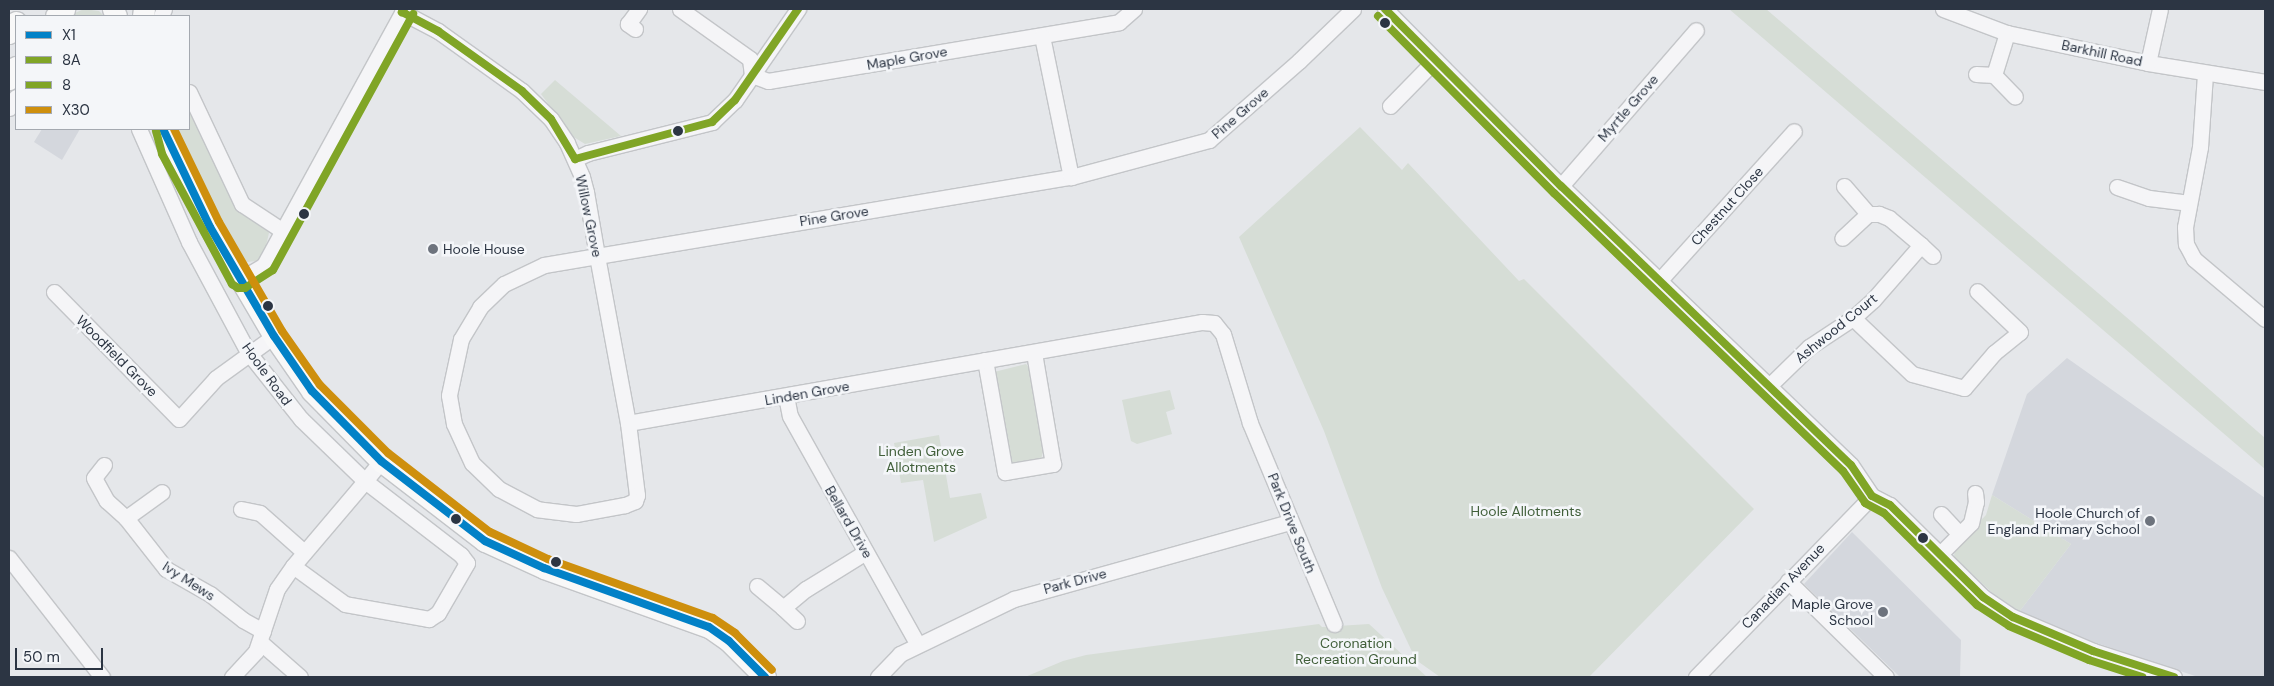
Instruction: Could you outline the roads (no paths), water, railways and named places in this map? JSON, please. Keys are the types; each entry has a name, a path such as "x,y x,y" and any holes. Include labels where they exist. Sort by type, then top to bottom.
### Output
{"highway":[{"name":"Hoole Road","path":"165,130 171,150 274,336 312,391 381,461 484,542 544,568 709,628 729,642 765,677"}],"street":[{"path":"635,29 628,24 639,9"},
{"path":"680,9 750,58 752,75"},
{"path":"575,159 588,153 712,122 735,100 798,9"},
{"name":"Maple Grove","path":"752,75 768,82 1042,36 1118,22 1134,9"},
{"name":"Pine Grove","path":"635,501 576,514 549,512 525,505 499,489 472,464 451,414 450,386 458,350 465,330 488,297 534,268 1071,177 1209,140 1299,62 1353,9"},
{"path":"1385,9 1434,61 1561,186 1851,465 1872,496 1890,505 1941,553 1983,597 2013,617 2093,651 2174,677"},
{"name":"Barkhill Road","path":"1943,9 2007,33 2205,74 2265,82"},
{"path":"2148,63 2160,9"},
{"path":"241,279 264,265 403,10"},
{"name":"Willow Grove","path":"403,10 438,31 522,91 551,119 575,159 586,192 628,423 637,486 635,501"},
{"name":"Myrtle Grove","path":"1561,186 1696,30"},
{"path":"1994,75 2007,33"},
{"path":"1042,36 1071,177"},
{"path":"1390,106 1434,61"},
{"path":"1976,74 1994,75 2015,97"},
{"path":"2205,74 2200,147 2188,203 2186,244 2194,259 2265,319"},
{"path":"190,94 242,204 284,231"},
{"name":"Hoole Road","path":"139,130 189,242 248,352 301,420 365,481 461,555 467,564 438,613 429,619 346,604 293,566"},
{"name":"Chestnut Close","path":"1660,280 1794,131"},
{"path":"1844,186 1868,214 1889,218 1933,256"},
{"path":"2117,187 2149,198 2188,203"},
{"path":"1842,238 1868,214"},
{"name":"Ashwood Court","path":"1769,386 1810,347 1853,318 1921,245"},
{"path":"1853,318 1912,374 1964,388 1994,353 2020,332 1977,291"},
{"name":"Woodfield Grove","path":"54,292 184,425 216,378 248,352 274,336"},
{"name":"Linden Grove","path":"628,423 1202,322 1214,323 1223,334 1250,423"},
{"path":"985,360 1005,472 1053,464 1034,353"},
{"name":"Bellard Drive","path":"786,396 790,416 918,645"},
{"name":"Park Drive South","path":"1250,423 1334,624"},
{"path":"234,676 252,659 262,636 277,588 304,552 381,461"},
{"name":"Ivy Mews","path":"104,465 94,478 107,501 126,518 166,569 210,594 243,620 262,636 300,677"},
{"path":"126,518 162,492"},
{"path":"1941,553 1971,523 1976,502 1975,492"},
{"name":"Canadian Avenue","path":"1696,677 1872,496"},
{"path":"241,508 260,514 304,552"},
{"path":"1941,514 1959,533"},
{"name":"Park Drive","path":"878,677 896,657 1023,595 1290,522"},
{"path":"783,608 806,588 866,552"},
{"path":"9,558 102,677"},
{"path":"1788,581 1886,677"},
{"path":"758,586 797,621"}],"place":[{"name":"Hoole House","path":"433,249"},
{"name":"Hoole Church of England Primary School","path":"2150,521"},
{"name":"Maple Grove School","path":"1883,612"}],"park label":[{"name":"Linden Grove Allotments","path":"921,460"},
{"name":"Hoole Allotments","path":"1526,511"},
{"name":"Coronation Recreation Ground","path":"1356,652"}]}
